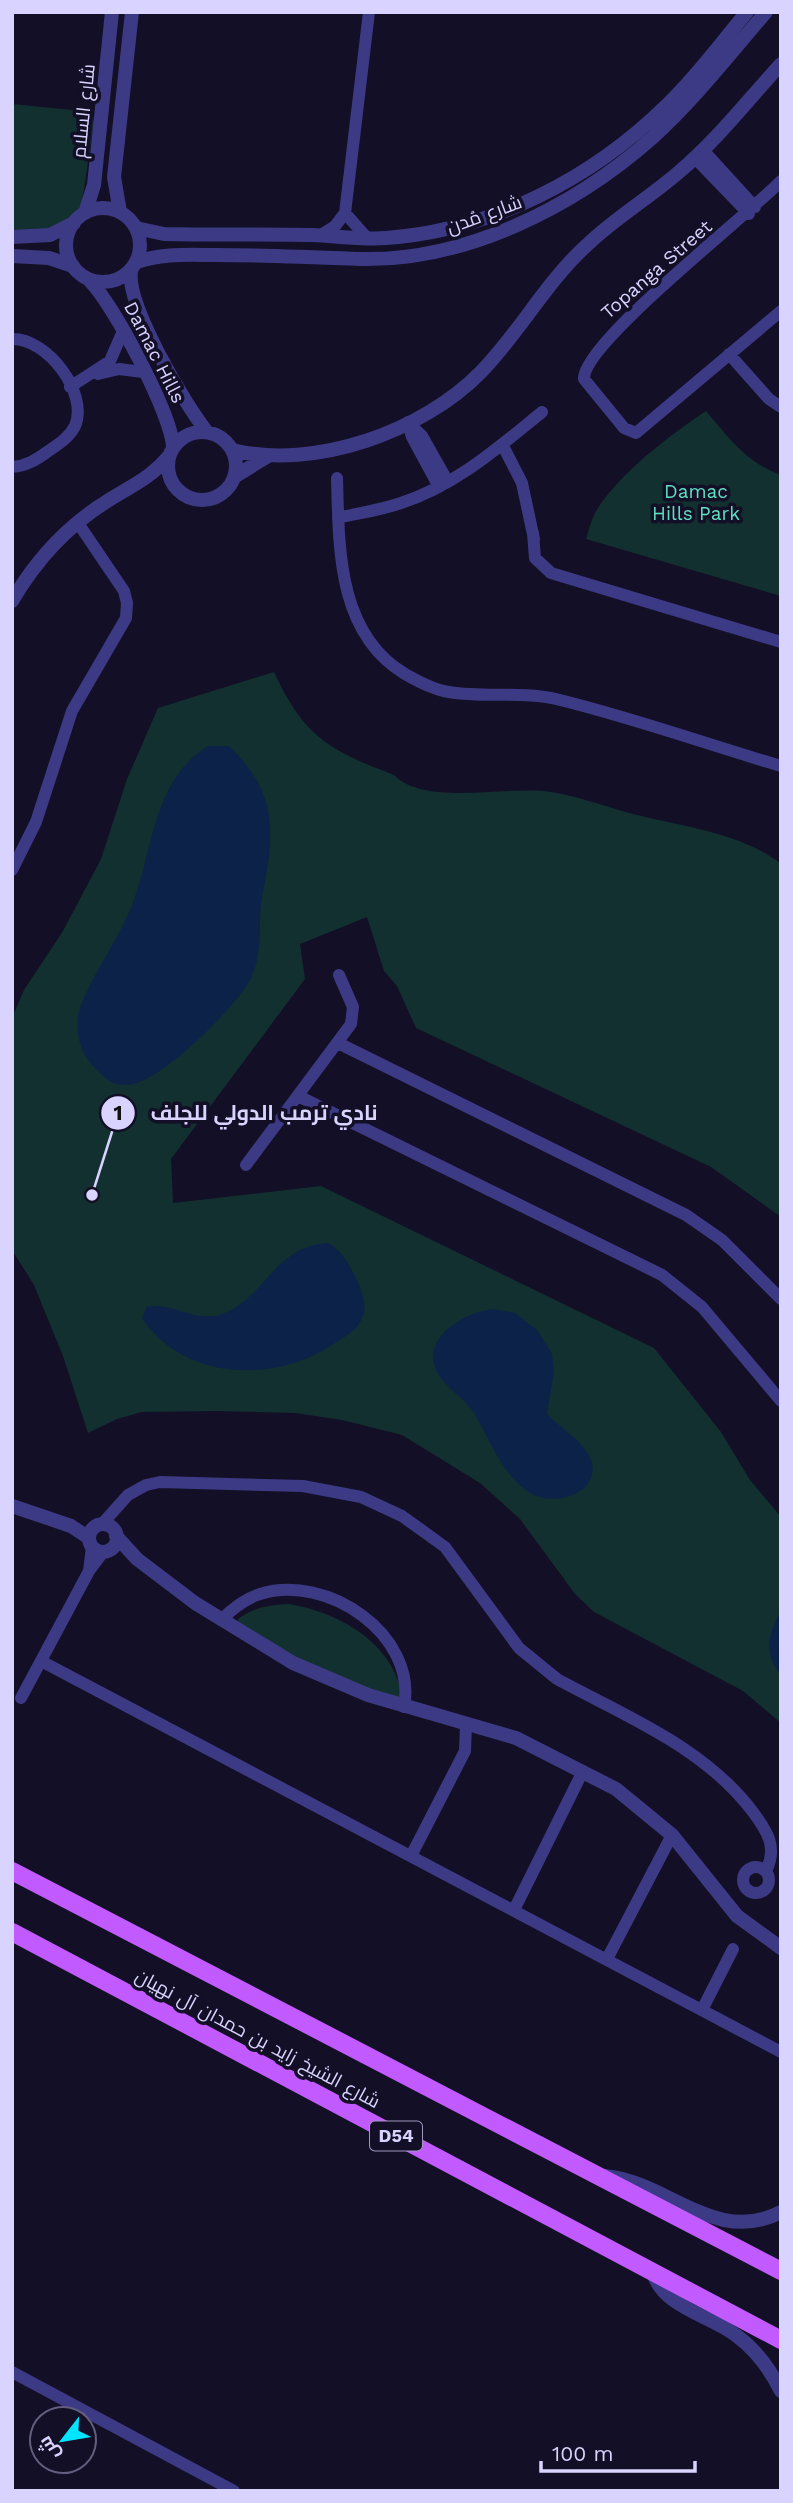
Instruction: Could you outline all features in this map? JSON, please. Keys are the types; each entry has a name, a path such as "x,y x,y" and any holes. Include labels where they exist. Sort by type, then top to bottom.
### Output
{"main road":[{"path":"12,1861 30,1881"},
{"name":"شارع الشيخ زايد بن حمدان آل نهيان","path":"12,1871 781,2271"},
{"name":"شارع الشيخ زايد بن حمدان آل نهيان","path":"12,1932 781,2340"}],"street":[{"name":"شارع السلام","path":"79,218 94,185 112,12"},
{"name":"شارع السلام","path":"120,212 114,177 132,12"},
{"path":"321,235 335,226 345,213 369,12"},
{"name":"شارع مُدن","path":"136,228 164,234 367,238 411,235 494,215 546,194 571,180 652,119 686,85 747,12"},
{"name":"شارع مُدن","path":"134,266 182,255 395,257 454,246 510,227 594,182 651,139 701,88 766,12"},
{"path":"232,450 268,457 342,447 408,422 434,408 480,374 579,253 699,154 781,64"},
{"path":"699,154 752,210"},
{"name":"Topanga Street","path":"781,181 752,210 620,323 585,368 584,379 617,420 635,425 652,422 781,311"},
{"path":"12,237 50,235 101,208 120,212 136,228 140,239 134,266 111,282 89,280 73,266 49,258 12,256"},
{"path":"345,213 367,238"},
{"path":"73,266 67,240 79,218"},
{"name":"Damac Hills","path":"134,266 130,289 176,384 207,432"},
{"name":"Damac Hills","path":"89,280 104,296 171,428 171,452"},
{"path":"70,387 90,376 113,357 122,330 135,325 142,316"},
{"path":"12,339 30,341 45,350 70,387 77,411 72,431 32,462 12,467"},
{"path":"729,355 769,399 781,407"},
{"path":"90,376 119,369 143,372"},
{"path":"338,518 401,503 443,484 502,444 542,412"},
{"path":"408,422 422,436 443,484"},
{"path":"12,601 45,553 109,500 143,481 194,433 207,432 222,438 232,450 235,459 234,477"},
{"path":"502,444 523,483 534,551 539,564 562,576 781,642"},
{"path":"171,452 170,479 180,491"},
{"path":"143,481 180,491 200,500 211,499 221,495 234,477 268,457"},
{"path":"337,478 343,576 349,603 360,628 376,650 397,669 421,683 447,692 513,693 555,699 780,766"},
{"path":"12,870 36,822 72,711 126,618 127,603 124,591 78,523"},
{"path":"246,1165 338,1042 354,1015 340,975"},
{"path":"338,1042 686,1215 722,1240 781,1299"},
{"path":"299,1096 662,1275 702,1307 779,1395"},
{"path":"21,1699 89,1571 114,1511 136,1489 174,1482 322,1488 361,1497 402,1516 444,1547 505,1632 537,1665 557,1679 688,1751 720,1774 770,1837 772,1854 766,1871"},
{"path":"12,1506 102,1538 137,1559 221,1620 330,1680 404,1707 516,1738 583,1771 637,1804 672,1835 737,1916 781,1948"},
{"path":"221,1620 249,1598 275,1590 304,1592 335,1600 374,1626 398,1656 407,1687 404,1707"},
{"path":"41,1661 781,2052"},
{"path":"411,1856 465,1751 466,1724"},
{"path":"514,1910 583,1771"},
{"path":"607,1959 672,1835"},
{"path":"702,2010 733,1949"},
{"path":"598,2175 648,2186 699,2214 724,2222 758,2221 781,2212"},
{"path":"653,2272 665,2294 723,2326 747,2344 765,2365 781,2391"},
{"path":"12,2372 234,2491"}],"green space":[{"path":"12,104 92,112 94,121 82,203 76,212 52,228 12,238"},
{"name":"Damac Hills Park","path":"706,411 748,457 781,475 781,596 586,539 596,512 620,481 662,443"},
{"path":"274,672 296,712 321,738 335,749 394,775 408,785 446,793 533,791 561,794 728,837 765,853 781,864 781,1217 711,1167 416,1028 397,986 384,971 367,917 300,944 305,979 171,1159 173,1203 321,1186 654,1348 721,1432 750,1480 781,1517 781,1723 743,1691 594,1612 575,1594 520,1519 480,1483 402,1435 342,1420 295,1413 217,1411 142,1412 117,1419 88,1433 63,1356 34,1285 12,1250 12,1018 24,990 63,931 101,859 127,779 158,708"},
{"path":"289,1604 327,1615 361,1633 388,1661 403,1698 360,1691 240,1630 238,1619 250,1612 268,1606"}],"water":[{"path":"208,746 229,746 245,763 264,796 268,813 270,850 261,904 257,962 253,974 238,997 193,1045 141,1082 117,1084 101,1075 85,1055 78,1033 79,1010 131,908 165,798 175,778 190,760"},
{"path":"329,1243 338,1250 355,1276 365,1307 361,1321 350,1333 309,1358 257,1370 230,1369 205,1364 181,1354 160,1339 142,1318 146,1307 155,1306 201,1316 219,1315 247,1299 281,1263 295,1253 310,1246"},
{"path":"493,1309 515,1313 538,1331 552,1354 554,1372 547,1414 588,1453 593,1471 590,1481 574,1494 564,1498 542,1498 522,1487 505,1469 470,1408 438,1374 433,1361 439,1339 458,1322 481,1311"},
{"path":"781,1611 781,1674 771,1659 769,1643"}],"place":[{"name":"نادي ترمب الدولي للجلف","path":"92,1195"}]}
